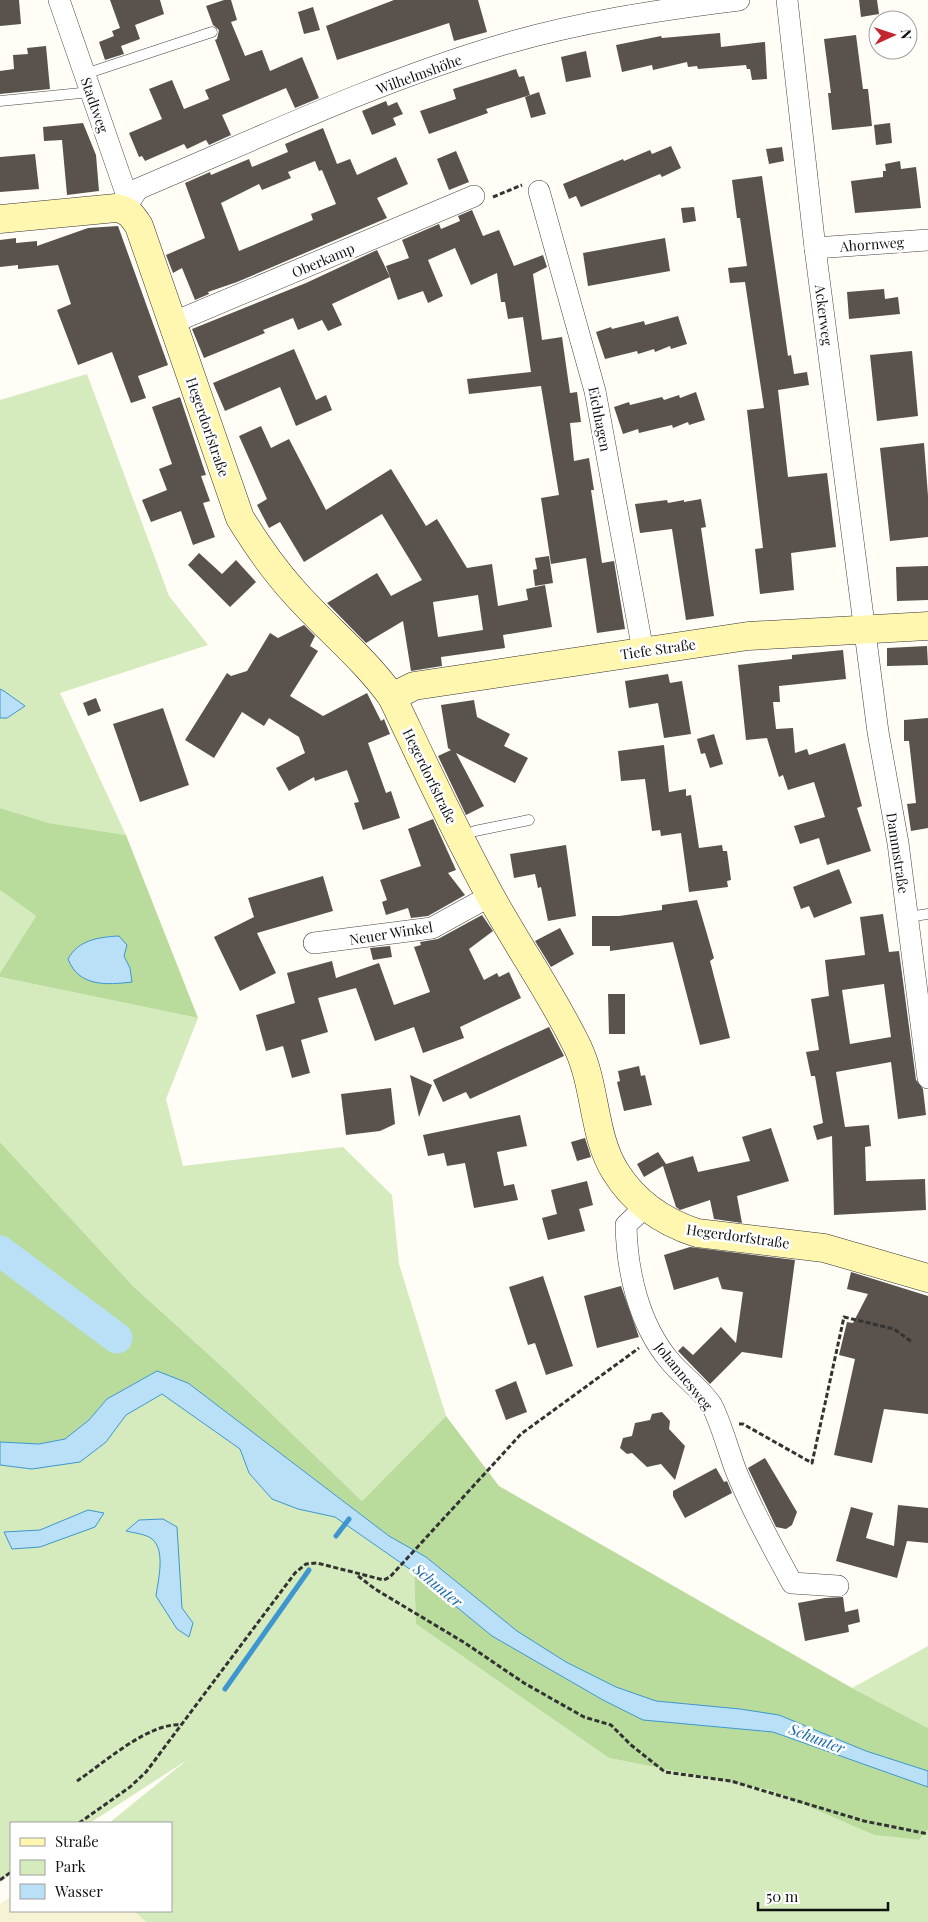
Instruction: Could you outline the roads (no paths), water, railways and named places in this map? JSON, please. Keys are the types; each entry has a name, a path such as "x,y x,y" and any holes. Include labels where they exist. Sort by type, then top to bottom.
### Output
{"main road":[{"path":"0,218 96,210 124,210"},
{"name":"Hegerdorfstraße","path":"124,210 133,216 139,226 240,518 260,550 295,593 378,678 392,697 490,896 578,1048 589,1079 610,1162 631,1192 645,1207 679,1227 697,1233 824,1248 928,1278"},
{"name":"Tiefe Straße","path":"392,697 414,686 748,636 928,626"}],"street":[{"name":"Stadtweg","path":"59,0 127,196 124,210"},
{"name":"Wilhelmshöhe","path":"124,210 138,189 408,76 501,45 556,31 662,9 739,0"},
{"name":"Ackerweg","path":"787,0 815,248 865,629"},
{"name":"Eichhagen","path":"539,191 595,390 643,651"},
{"name":"Oberkamp","path":"172,323 474,196"},
{"name":"Ahornweg","path":"815,248 928,240"},
{"name":"Dammstraße","path":"865,629 878,732 898,843 918,915 928,1078"},
{"name":"Neuer Winkel","path":"314,943 432,928 490,896"},
{"name":"Johannesweg","path":"645,1207 626,1226 628,1261 653,1338 670,1361 711,1404 760,1526 792,1583 838,1586"}],"lane":[{"path":"0,101 88,83 212,32"},
{"path":"460,838 475,831 528,820"}],"water":[{"path":"0,689 25,706 7,718 0,718"},
{"path":"119,936 127,945 124,956 130,968 132,982 113,984 94,982 79,975 73,968 68,959 77,948 90,941 104,937"},
{"name":"Schunter","path":"157,1371 188,1383 389,1536 426,1557 517,1631 566,1662 616,1687 656,1701 740,1709 779,1715 866,1751 928,1771 928,1787 773,1732 643,1720 603,1700 492,1636 414,1572 335,1517 298,1509 272,1499 249,1473 240,1449 162,1394 126,1415 106,1442 80,1462 32,1469 0,1465 0,1442 39,1444 65,1439 89,1420 107,1399"},
{"path":"88,1510 104,1513 95,1527 40,1547 12,1549 4,1532 40,1530"},
{"path":"163,1519 177,1527 182,1608 193,1623 189,1637 177,1629 156,1596 160,1558 156,1544 147,1536 126,1531 139,1520"}],"waterway":[{"path":"0,1251 117,1338"},
{"path":"336,1536 349,1519"},
{"path":"225,1689 309,1570"}]}
